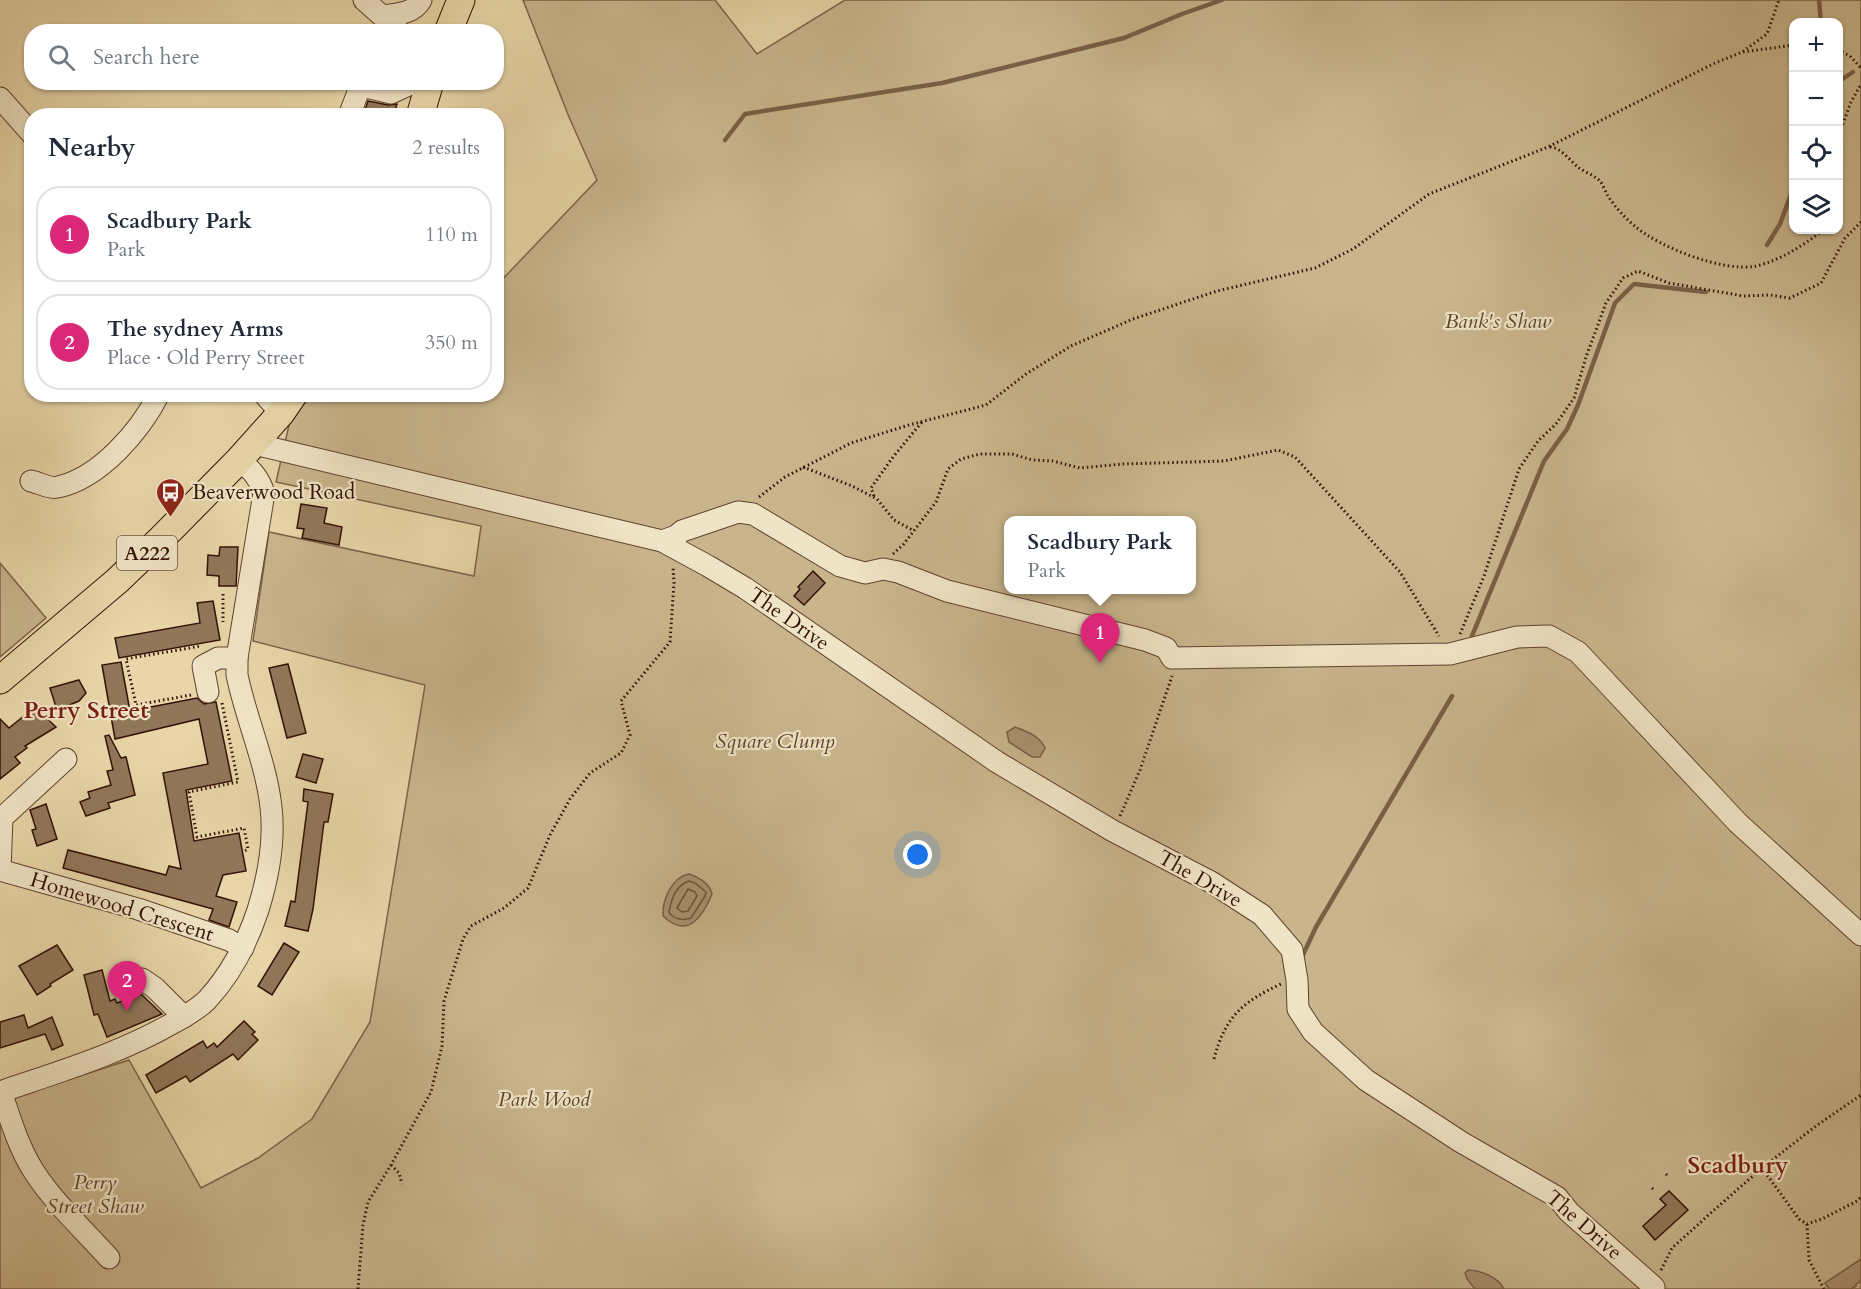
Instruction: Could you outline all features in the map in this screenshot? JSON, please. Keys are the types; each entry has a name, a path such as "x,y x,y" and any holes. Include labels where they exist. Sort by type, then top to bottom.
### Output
{"main road":[{"path":"451,24 460,0"},
{"path":"422,108 428,90"},
{"name":"A222","path":"0,680 117,581 247,452 279,402"}],"street":[{"path":"364,0 392,24"},
{"path":"383,16 409,12 417,7 421,0"},
{"path":"351,108 357,90"},
{"path":"379,90 391,93 398,90"},
{"path":"0,98 24,125"},
{"path":"31,481 56,488 86,475 124,446 155,402"},
{"path":"109,1258 65,1210 34,1171 21,1148 1,1092 117,1051 153,1035 184,1017 205,1002 228,975 243,948 263,893 272,829 267,785 237,675 237,658 264,493 260,479 250,468 247,452"},
{"name":"The Drive","path":"247,452 664,543 745,588 997,762 1113,831 1212,882 1262,915 1292,950 1298,1010 1313,1032 1366,1080 1461,1142 1557,1197 1569,1212 1653,1288"},
{"path":"664,543 682,531 738,512 753,514 840,566 865,573 883,569 898,572 947,591 1145,640 1166,648 1172,658 1178,659 1450,654 1517,637 1549,636 1578,652 1738,822 1861,935"},
{"path":"208,692 203,666 218,658 237,658"},
{"path":"0,870 2,818 66,759"},
{"name":"Homewood Crescent","path":"0,870 138,909 230,940 243,948"},
{"path":"142,979 155,988 184,1017"}],"path":[{"path":"738,512 785,477 852,443 922,421 986,405 1026,374 1071,346 1133,319 1217,291 1315,268 1353,249 1430,194 1548,147 1713,64 1742,52 1767,34 1779,0"},
{"path":"1742,52 1789,46"},
{"path":"1843,52 1861,68"},
{"path":"1843,126 1851,102 1861,84"},
{"path":"1548,147 1556,147 1579,168 1599,180 1610,198 1636,227 1667,247 1696,258 1726,265 1753,267 1776,260 1796,250 1818,234"},
{"path":"891,556 903,545 936,502 948,470 961,459 980,454 1012,454 1032,460 1053,461 1080,468 1123,464 1224,461 1278,450 1295,457 1400,572 1450,654 1457,643 1484,576 1519,469 1538,441 1556,424 1574,398 1606,303 1623,278 1638,271 1669,283 1743,296 1770,295 1790,298 1821,283 1845,238 1861,222"},
{"path":"874,498 871,488 922,421"},
{"path":"803,467 852,486 874,498 894,520 914,531"},
{"path":"358,1289 363,1225 368,1202 431,1092 442,1046 444,1001 463,939 471,926 504,908 528,888 550,835 570,799 590,773 621,753 630,735 621,701 670,642 673,564 664,543"},
{"path":"223,594 224,630"},
{"path":"202,646 126,659 136,705 220,689 238,782 189,792 197,837 244,828 248,849 243,852"},
{"path":"1113,831 1140,770 1178,659"},
{"path":"1214,1059 1221,1035 1230,1018 1240,1007 1262,992 1296,977"},
{"path":"1653,1288 1672,1248 1762,1168 1861,1095"},
{"path":"391,1165 399,1173 402,1184"},
{"path":"1762,1168 1798,1219 1807,1224 1857,1202 1861,1197"},
{"path":"1807,1224 1809,1260 1824,1289"}],"green space":[{"path":"523,0 715,0 757,54 845,0 1861,0 1861,1289 0,1289 0,1102 129,1060 201,1188 258,1158 312,1119 370,1022 425,685 253,641 269,532 474,576 481,526 276,482 292,412 300,402 504,402 504,278 597,180 569,117"},
{"path":"0,563 46,618 0,657"}],"water":[{"path":"1015,727 1040,740 1045,748 1040,757 1032,757 1009,742 1007,732"},
{"path":"689,874 703,881 712,894 704,910 694,922 680,926 663,916 664,903 673,884"},
{"path":"1861,1259 1861,1281 1856,1286 1851,1289 1829,1289 1825,1283"},
{"path":"1468,1270 1488,1275 1498,1281 1504,1289 1475,1289 1467,1279 1465,1273"}],"building":[{"path":"368,101 388,105 397,104 396,108 366,108"},
{"path":"301,504 327,508 324,523 342,527 339,545 302,538 304,529 297,528"},
{"path":"220,547 238,547 236,586 219,586 219,576 207,575 208,555 219,556"},
{"path":"813,571 825,583 804,605 794,596 800,589 798,587"},
{"path":"213,601 220,640 119,658 115,638 200,623 197,603"},
{"path":"121,662 130,711 197,698 204,704 216,702 232,781 186,790 194,841 239,833 246,871 223,875 216,896 237,902 229,927 209,920 213,909 63,868 68,850 166,875 169,866 181,869 163,773 208,764 199,719 115,739 102,665"},
{"path":"288,664 306,733 287,738 269,668"},
{"path":"79,680 86,693 79,701 57,710 50,688"},
{"path":"35,707 56,727 25,746 27,748 15,757 20,763 0,779 0,719 9,728"},
{"path":"109,735 121,758 126,757 135,795 108,803 110,808 86,816 80,802 90,798 88,792 111,785 107,771 113,770 105,736"},
{"path":"303,754 323,759 316,783 296,777"},
{"path":"304,789 333,794 328,822 324,822 308,931 285,926 291,901 295,902 308,802 303,801"},
{"path":"46,804 57,839 37,846 32,830 36,829 30,810"},
{"path":"284,943 299,952 272,995 258,986"},
{"path":"57,945 73,970 37,995 19,966"},
{"path":"102,970 110,1001 115,999 117,1003 141,994 162,1014 107,1037 98,1014 94,1015 84,975"},
{"path":"24,1015 28,1028 52,1017 63,1045 52,1050 45,1034 0,1048 0,1022"},
{"path":"244,1021 255,1032 252,1034 258,1040 238,1060 233,1054 190,1082 186,1076 156,1093 146,1075 203,1041 207,1048 214,1043 217,1047"},
{"path":"1669,1191 1688,1210 1655,1240 1643,1226 1666,1205 1660,1199"}],"waterway":[{"path":"725,140 745,114 942,83 1124,38 1222,0"},
{"path":"1819,0 1821,18"},
{"path":"1843,79 1853,72"},
{"path":"1767,245 1780,224 1789,200"},
{"path":"1472,636 1544,461 1567,429 1578,405 1615,303 1634,284 1706,292"},
{"path":"1301,959 1316,927 1452,696"}],"place":[{"name":"Beaverwood Road","path":"171,518"},
{"name":"Scadbury Park","path":"1100,663"},
{"name":"The sydney Arms","path":"127,1011"}],"district":[{"name":"Perry Street","path":"86,710"},
{"name":"Scadbury","path":"1738,1165"}],"park label":[{"name":"Bank's Shaw","path":"1498,321"},
{"name":"Square Clump","path":"775,741"},
{"name":"Park Wood","path":"544,1099"},
{"name":"Perry Street Shaw","path":"95,1194"}]}
